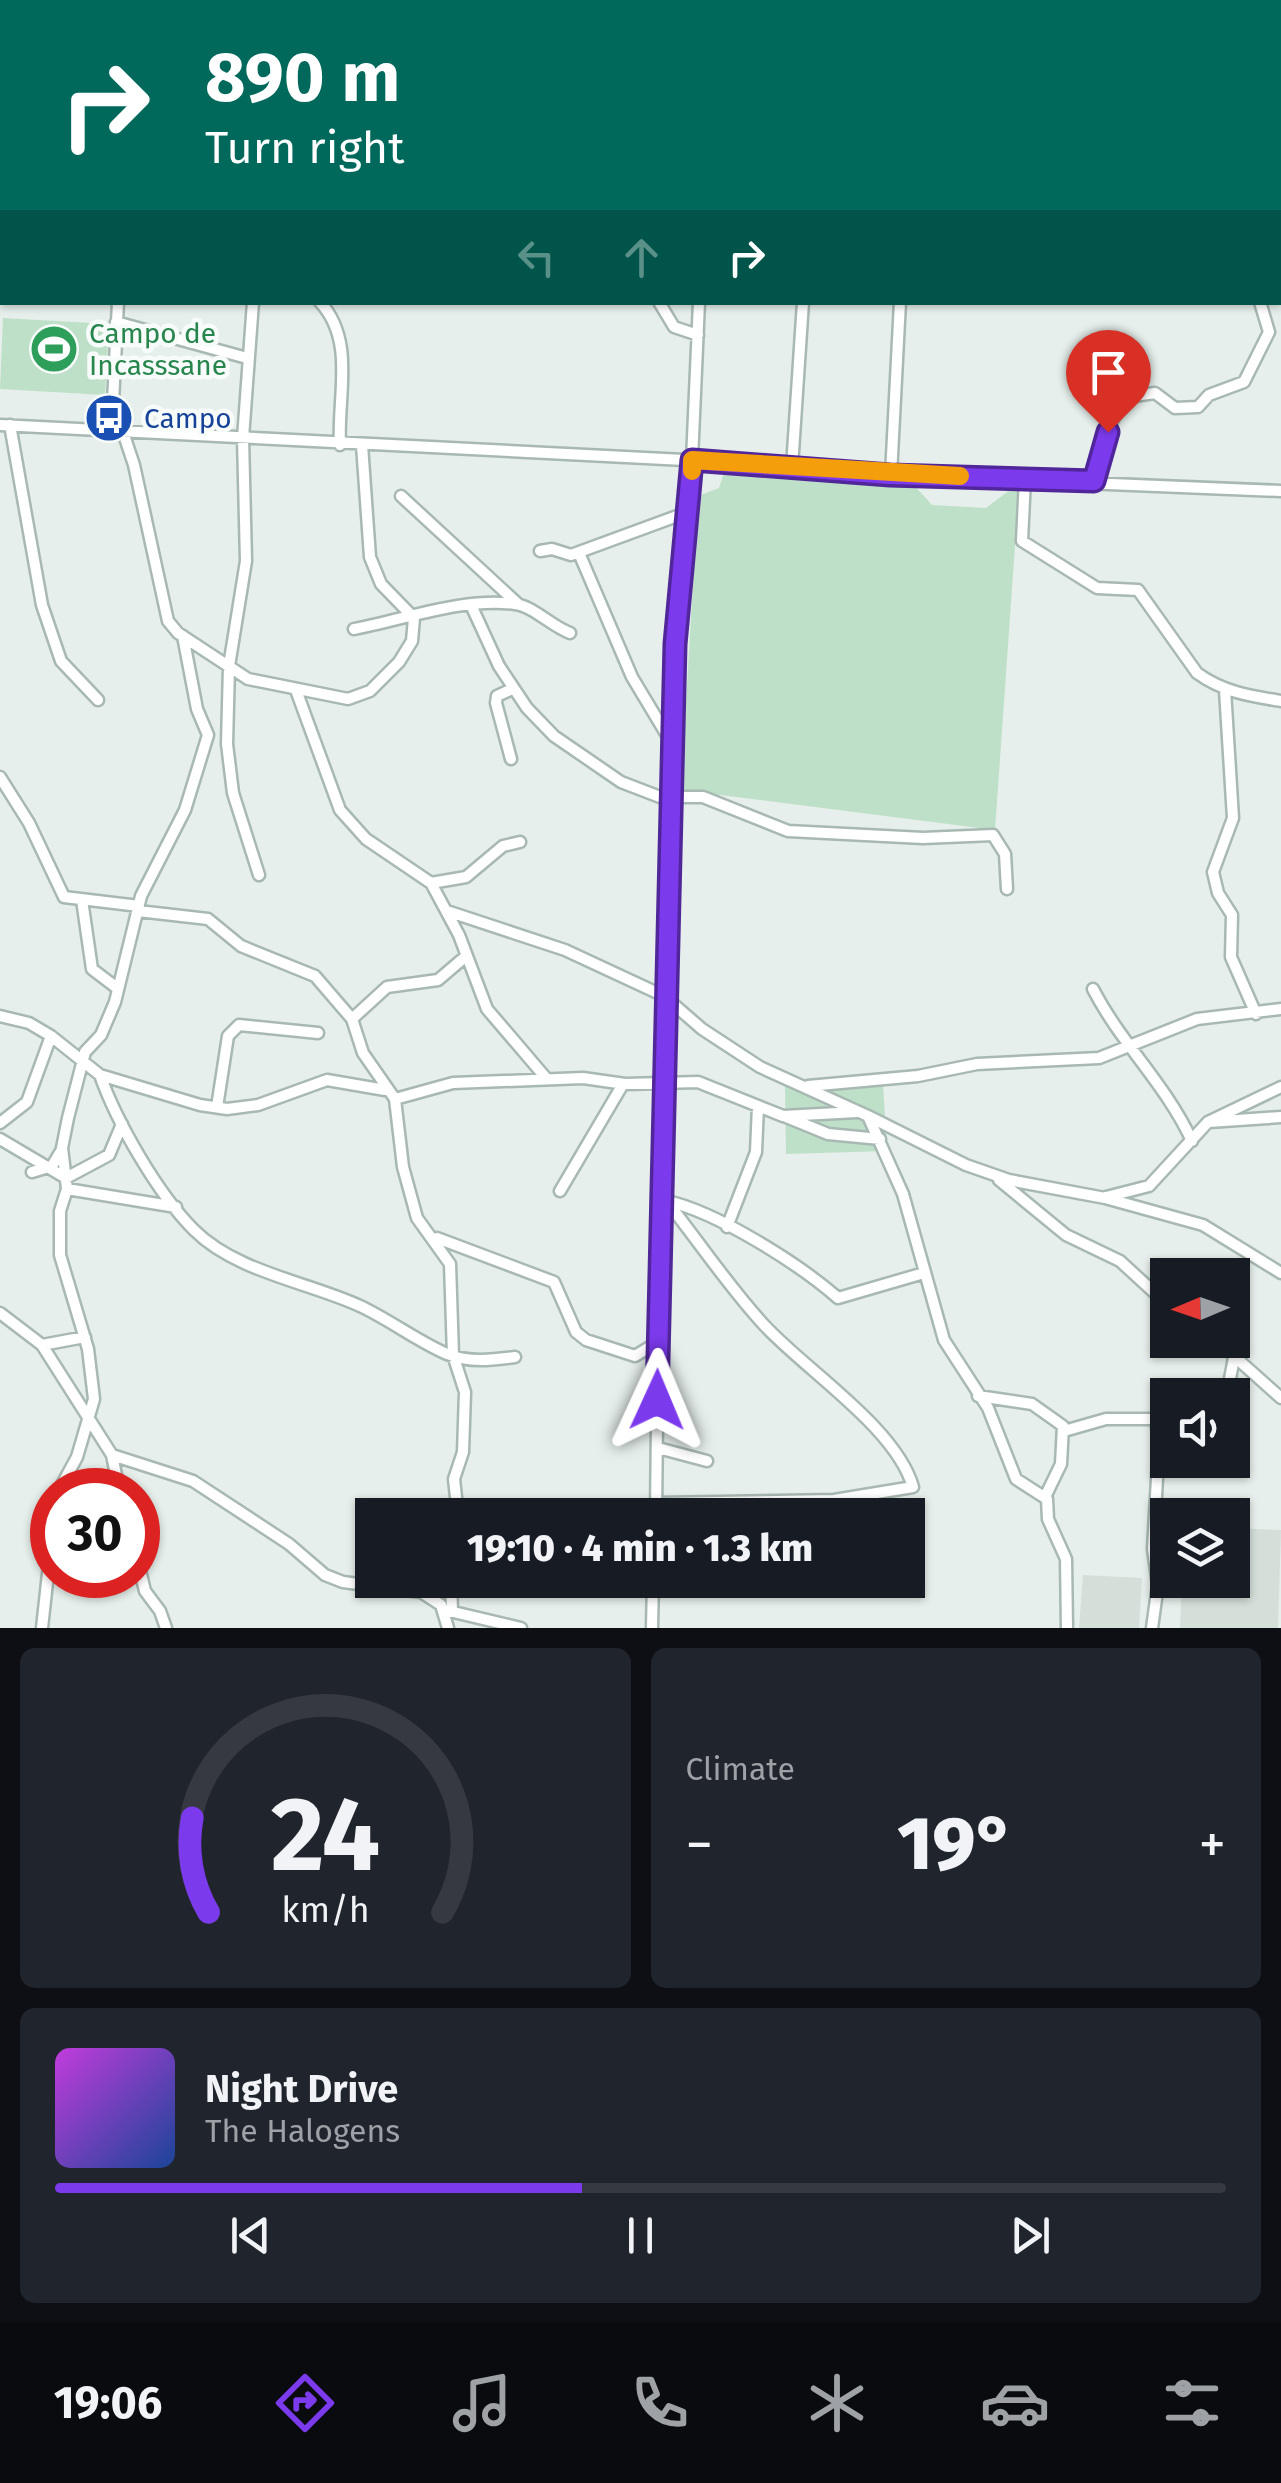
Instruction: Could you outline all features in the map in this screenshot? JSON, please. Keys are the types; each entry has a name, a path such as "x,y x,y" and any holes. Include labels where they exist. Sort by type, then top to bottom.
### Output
{"street":[{"path":"118,305 113,402 124,430 168,621 183,636 248,679 348,699 370,691 407,650 415,633 414,618 382,584 370,557 362,445"},
{"path":"253,305 242,438 246,561 230,666 230,780 258,874"},
{"path":"323,305 334,318 342,340 340,444"},
{"path":"661,305 674,328 698,335"},
{"path":"656,1498 653,1352 658,1342 663,1197 664,996 675,644 692,460 699,305"},
{"path":"792,468 803,305"},
{"path":"890,475 900,305"},
{"path":"1094,481 1112,422 1126,397 1154,394 1175,408 1198,408 1210,396 1244,382 1275,333 1261,305"},
{"path":"116,322 246,358"},
{"path":"98,700 61,660 42,605 5,425 692,460 890,475 1281,491"},
{"path":"1024,478 1022,540 1097,588 1138,590 1197,673 1225,690 1281,701"},
{"path":"401,496 519,604 570,632"},
{"path":"540,551 552,549 566,556 579,553 688,512"},
{"path":"579,553 632,677 665,740 674,747"},
{"path":"354,628 414,618 456,603 519,604"},
{"path":"470,605 512,689 539,722 621,782 670,798 703,797 788,831 923,838 993,835 1005,854 1007,889"},
{"path":"32,1172 48,1169 62,1148 85,1052 106,1026 138,908 184,810 208,735 196,708 183,636"},
{"path":"511,759 496,702 498,696 512,689"},
{"path":"296,690 340,810 366,840 431,883 447,911 487,1008 546,1078"},
{"path":"1225,690 1232,818 1213,872 1218,893 1232,915 1231,957 1256,1014"},
{"path":"0,777 29,823 62,894 208,919 241,946 316,976 352,1018 359,1046 385,1090 395,1099 414,1206 450,1264 453,1355 465,1392 462,1452 454,1479 456,1498"},
{"path":"431,883 466,877 503,846 520,842"},
{"path":"82,900 92,969 118,988"},
{"path":"447,911 566,950 664,996 733,1050 990,1173 1203,1225 1281,1273"},
{"path":"352,1018 387,987 438,980 465,957"},
{"path":"1093,989 1116,1034 1170,1095 1192,1140"},
{"path":"802,1086 918,1076 976,1064 1087,1060 1206,1017 1281,1008"},
{"path":"0,1016 30,1023 100,1074 216,1107 258,1105 327,1080 385,1090"},
{"path":"216,1107 228,1036 239,1025 318,1033"},
{"path":"0,1124 27,1102 51,1036"},
{"path":"100,1074 122,1124 195,1231 245,1263 361,1306 453,1355 482,1361 514,1357"},
{"path":"395,1099 453,1083 546,1078 624,1084 698,1082 828,1134 880,1139"},
{"path":"560,1191 624,1084"},
{"path":"1105,1198 1149,1186 1208,1122 1248,1099 1281,1087"},
{"path":"727,1227 756,1152 758,1106"},
{"path":"783,1116 863,1114"},
{"path":"863,1114 880,1139 902,1194 937,1325 994,1420 1016,1479 1045,1496"},
{"path":"1208,1122 1281,1117"},
{"path":"67,1184 109,1155 122,1124"},
{"path":"0,1139 67,1184 176,1207"},
{"path":"62,1148 67,1184 60,1211 60,1254 66,1284 85,1336 93,1379 88,1420 71,1468"},
{"path":"990,1173 1066,1235 1120,1261 1150,1288"},
{"path":"663,1197 800,1268 838,1298 924,1273"},
{"path":"663,1197 709,1262 767,1328 898,1451 914,1486 845,1498"},
{"path":"433,1237 554,1282 576,1332 586,1340 635,1356 653,1352"},
{"path":"0,1313 42,1346 112,1455 115,1468"},
{"path":"42,1346 85,1336"},
{"path":"1230,1378 1234,1358 1281,1398"},
{"path":"978,1396 1032,1404 1056,1419 1064,1431 1061,1464 1045,1496 1048,1519 1066,1559 1067,1628"},
{"path":"1064,1431 1106,1419 1150,1418"},
{"path":"658,1448 708,1461"},
{"path":"112,1455 193,1482 289,1544 325,1575 343,1582 420,1592 448,1610 521,1628"},
{"path":"1152,1628 1158,1585 1153,1550 1157,1478"},
{"path":"42,1628 45,1598"},
{"path":"150,1598 166,1628"},
{"path":"448,1628 449,1598"},
{"path":"652,1628 653,1598"}],"shaded area":[{"path":"1250,1529 1281,1530 1278,1628 1180,1628 1181,1598 1250,1598"},
{"path":"1083,1575 1142,1578 1139,1628 1079,1628"}],"green space":[{"name":"Campo de Incasssane","path":"3,318 109,324 105,395 0,389"},
{"path":"724,473 913,484 932,505 986,508 1011,489 1019,489 995,830 681,790 698,496 719,488"},
{"path":"883,1084 887,1151 786,1154 785,1087"}],"slow traffic":[{"path":"692,471 692,460 890,475 960,476"}],"place":[{"name":"Campo de Incasssane","path":"54,349"},
{"name":"Campo","path":"109,418"}],"route":[{"path":"657,1400 674,670 692,460 890,475 1094,481 1108,432"}]}
